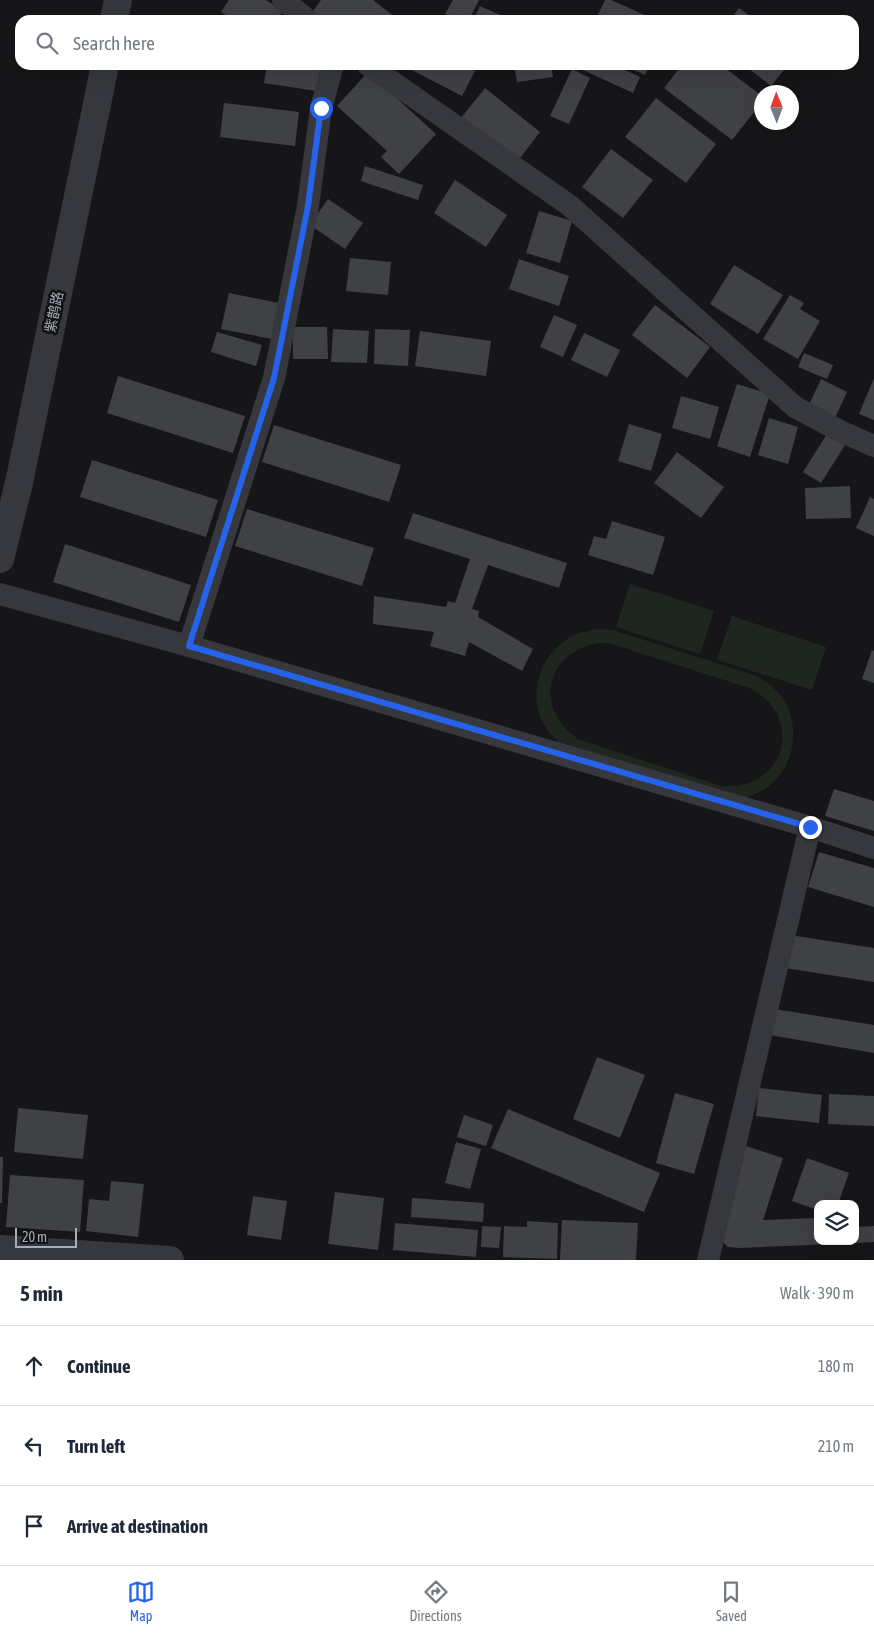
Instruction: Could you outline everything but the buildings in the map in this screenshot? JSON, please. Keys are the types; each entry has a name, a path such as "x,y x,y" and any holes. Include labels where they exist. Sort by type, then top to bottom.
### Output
{"street":[{"path":"115,15 118,0"},
{"path":"283,0 302,15"},
{"name":"紫鹊路","path":"0,559 10,483 103,70"},
{"path":"189,646 274,378 308,206 321,108 332,70"},
{"path":"375,70 569,205 795,407 840,431 874,446"},
{"path":"0,594 189,646 810,827 874,848"},
{"path":"708,1260 810,827"},
{"path":"0,1249 170,1260"}],"shaded area":[{"path":"630,584 714,611 700,654 616,627"},
{"path":"732,616 826,647 812,690 717,660"},
{"path":"599,629 613,630 757,676 770,685 781,696 787,707 793,731 790,755 778,777 763,790 744,798 561,745 546,728 539,713 537,688 539,676 550,654 559,645 576,634","holes":["598,643 609,643 752,689 769,702 779,718 783,735 780,751 773,766 760,777 743,785 721,786 578,739 564,726 555,712 551,698 551,684 556,670 566,658 580,649"]}],"route":[{"path":"321,108 308,206 274,378 189,646 810,827"}]}
